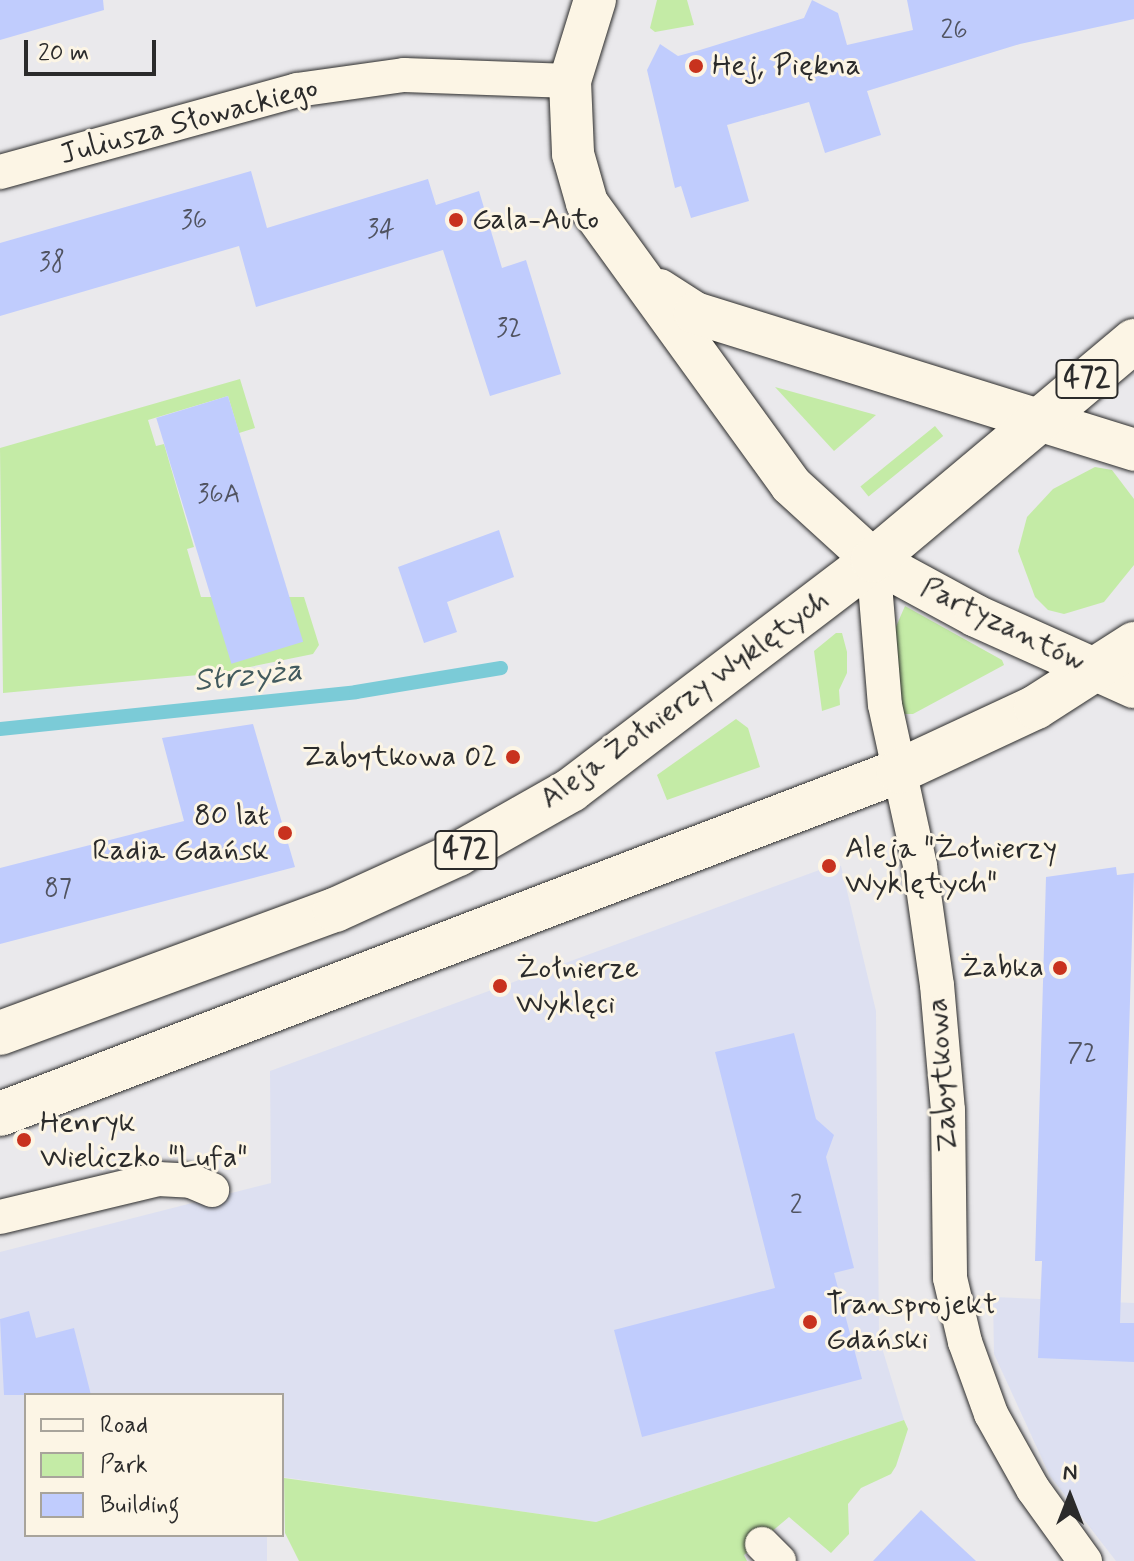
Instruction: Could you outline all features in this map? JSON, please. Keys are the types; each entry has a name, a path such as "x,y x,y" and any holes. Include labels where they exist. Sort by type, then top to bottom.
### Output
{"main road":[{"name":"Aleja Żołnierzy Wyklętych","path":"0,1033 306,922 506,829 634,745 873,560 1134,341"},
{"path":"0,1114 899,771 1036,707 1134,644"}],"street":[{"name":"Partyzantów","path":"595,0 570,81 573,154 587,203 791,485 873,560 1095,671 1134,687"},
{"name":"Juliusza Słowackiego","path":"0,172 297,90 404,75 570,81"},
{"path":"646,282 695,313 1040,418 1134,450"},
{"name":"Zabytkowa","path":"873,560 877,644 937,985 948,1110 950,1278 965,1342 991,1414 1033,1489 1085,1561"},
{"path":"0,1217 158,1179 191,1181 212,1190"}],"shaded area":[{"name":"Transprojekt Gdański","path":"833,865 841,866 876,1011 879,1338 904,1420 596,1522 284,1477 284,1393 24,1393 24,1537 267,1537 267,1561 0,1561 0,1252 271,1183 270,1071"},
{"path":"993,1297 1134,1303 1134,1561 1116,1561 1050,1476 994,1354"}],"green space":[{"path":"657,0 687,0 694,25 655,32 650,28"},
{"path":"240,379 255,428 239,433 228,396 148,420 156,446 164,444 194,547 187,549 201,597 304,597 319,645 313,654 220,673 3,693 0,448"},
{"path":"775,387 876,415 834,451"},
{"path":"935,426 943,436 869,497 860,486"},
{"path":"1095,467 1112,470 1134,499 1134,565 1104,602 1064,614 1048,610 1035,597 1018,551 1027,517 1053,489"},
{"path":"905,606 1002,660 1004,665 913,714 903,714 895,629"},
{"path":"836,633 842,633 847,652 847,673 839,690 840,705 822,711 814,651"},
{"path":"736,719 748,728 760,767 667,800 657,775"},
{"path":"904,1420 908,1429 896,1466 891,1474 861,1488 848,1504 849,1534 831,1553 789,1517 744,1555 747,1561 299,1561 285,1533 284,1478 596,1522"}],"building":[{"path":"0,0 103,0 104,10 0,40"},
{"path":"812,0 838,13 847,45 913,30 907,0 1134,0 1134,19 1020,44 867,91 881,135 825,153 809,102 727,125 749,201 691,218 681,186 675,188 647,70 660,44 678,56 700,50 804,18"},
{"path":"251,171 267,228 428,179 436,205 479,191 502,268 526,260 561,374 490,396 443,250 256,307 239,246 0,316 0,243"},
{"path":"228,396 303,642 231,664 156,418"},
{"path":"499,530 514,577 447,602 457,632 424,643 398,567"},
{"path":"253,724 295,867 0,944 0,868 184,821 162,738"},
{"path":"1116,867 1117,875 1134,873 1120,1323 1134,1323 1134,1362 1038,1358 1042,1261 1035,1261 1046,877"},
{"path":"794,1033 816,1119 834,1135 826,1157 854,1268 834,1273 862,1379 642,1437 614,1330 775,1288 715,1052"},
{"path":"29,1311 36,1338 74,1328 90,1393 4,1395 0,1319"},
{"path":"921,1510 976,1561 873,1561"}],"waterway":[{"name":"Strzyża","path":"0,729 356,692 501,668"}],"place":[{"name":"Hej, Piękna","path":"696,66"},
{"name":"Gala-Auto","path":"456,220"},
{"name":"Zabytkowa 02","path":"513,757"},
{"name":"80 lat Radia Gdańsk","path":"285,833"},
{"name":"Aleja \"Żołnierzy Wyklętych\"","path":"829,866"},
{"name":"Żabka","path":"1060,968"},
{"name":"Żołnierze Wyklęci","path":"500,986"},
{"name":"Henryk Wieliczko \"Lufa\"","path":"24,1140"},
{"name":"Transprojekt Gdański","path":"810,1322"}]}
